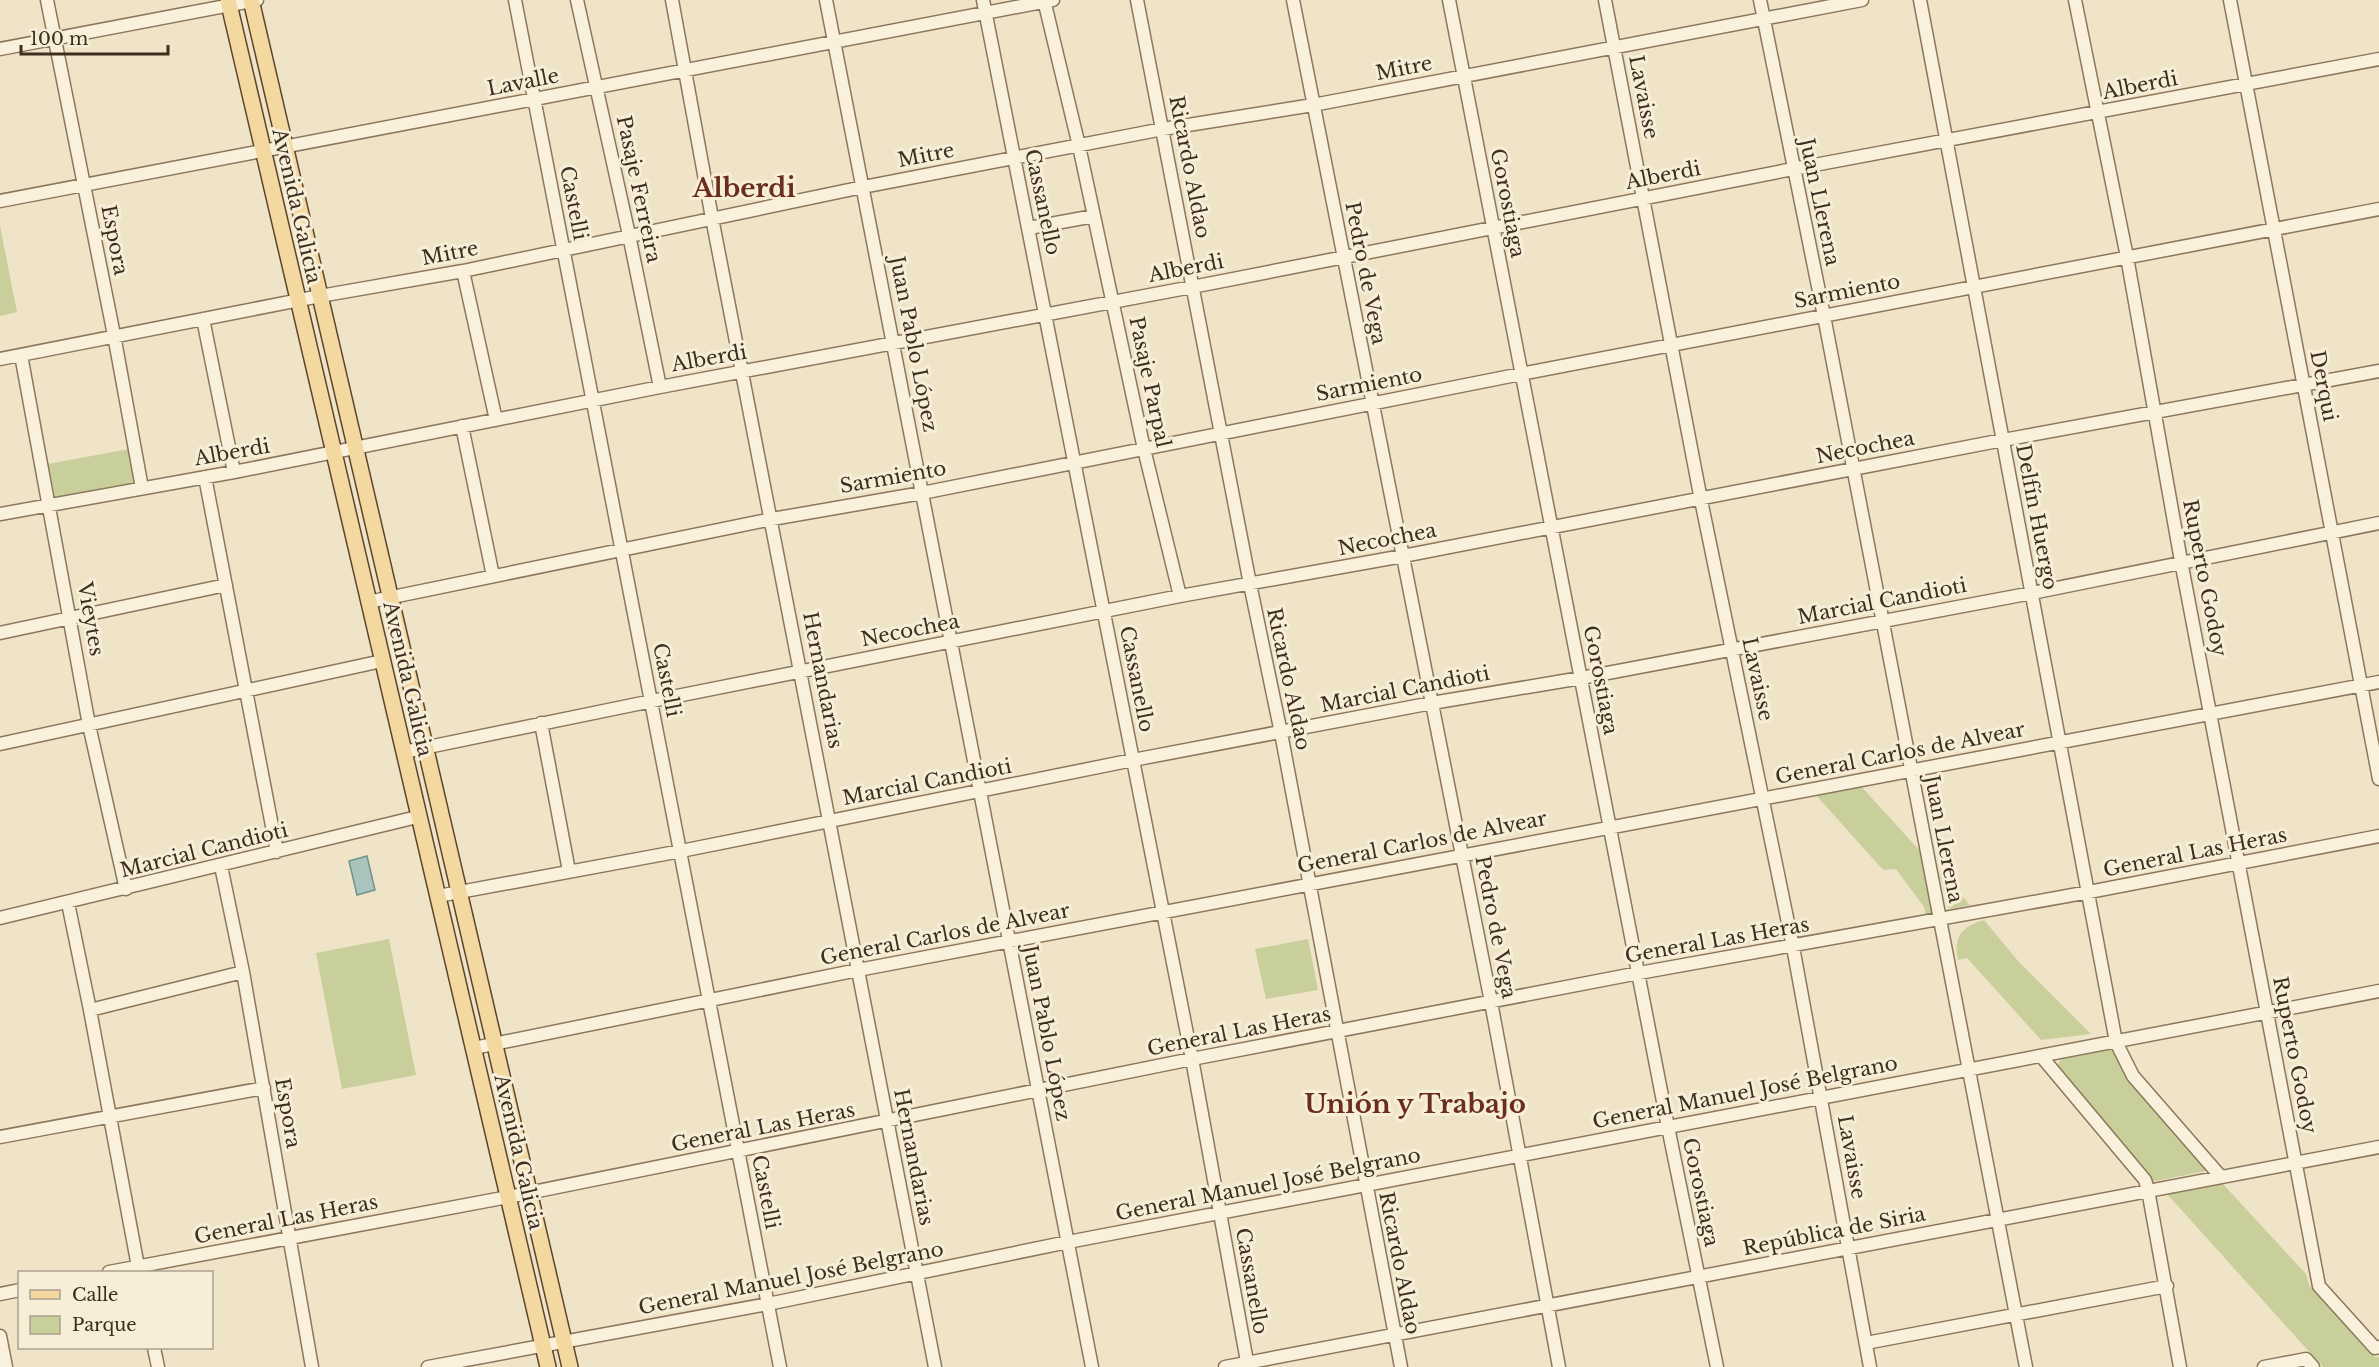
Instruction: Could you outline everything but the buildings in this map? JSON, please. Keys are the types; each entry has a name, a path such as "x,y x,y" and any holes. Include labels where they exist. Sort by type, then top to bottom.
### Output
{"main road":[{"name":"Avenida Galicia","path":"253,0 354,449 570,1367"},
{"name":"Avenida Galicia","path":"229,3 417,817 438,896 548,1367"}],"street":[{"name":"Espora","path":"47,0 142,488"},
{"path":"0,50 253,0"},
{"name":"Castelli","path":"515,0 780,1367"},
{"name":"Pasaje Ferreira","path":"577,0 660,387"},
{"name":"Hernandarias","path":"672,0 712,218 935,1367"},
{"name":"Juan Pablo López","path":"826,0 1092,1367"},
{"name":"Cassanello","path":"983,0 1192,1059 1248,1365"},
{"name":"Ricardo Aldao","path":"1137,0 1281,733 1401,1367"},
{"name":"Pedro de Vega","path":"1293,0 1491,1002 1559,1367"},
{"name":"Gorostiaga","path":"1449,0 1668,1127 1717,1367"},
{"name":"Lavaisse","path":"1605,0 1701,500 1793,947 1870,1367"},
{"name":"Juan Llerena","path":"1760,0 1824,316 2026,1367"},
{"name":"Mitre","path":"0,359 298,300 463,271 863,187 1163,129 1313,105 1862,0"},
{"name":"Delfín Huergo","path":"1920,0 2062,743 2116,1042 2133,1076 2221,1177"},
{"name":"Ruperto Godoy","path":"2075,0 2127,257 2181,561 2319,1286 2377,1348"},
{"name":"Derqui","path":"2230,0 2379,780"},
{"name":"Lavalle","path":"0,201 1047,1"},
{"name":"Pasaje Parpal","path":"1047,1 1144,449 1180,596"},
{"name":"Alberdi","path":"0,514 334,453 660,387 2379,59"},
{"name":"Sarmiento","path":"368,602 772,519 922,493 1521,374 2379,209"},
{"path":"1029,228 1094,216"},
{"path":"463,271 496,420"},
{"path":"203,319 234,472"},
{"name":"Vieytes","path":"21,355 89,725 126,889"},
{"name":"Necochea","path":"404,753 541,723 1180,596 1701,500 2003,440 2379,370"},
{"path":"462,426 493,576"},
{"path":"205,477 278,852"},
{"name":"Marcial Candioti","path":"438,896 681,851 1133,760 1432,703 1581,678 2032,593 2181,561 2379,523"},
{"path":"0,633 226,585"},
{"path":"0,744 382,660"},
{"name":"General Carlos de Alvear","path":"474,1048 858,969 2379,682"},
{"path":"541,723 569,871"},
{"name":"Marcial Candioti","path":"0,918 417,817"},
{"name":"General Las Heras","path":"138,1270 289,1238 739,1152 1192,1059 1639,973 1939,920 2379,836"},
{"name":"Espora","path":"221,866 243,972 312,1367"},
{"path":"68,903 138,1270"},
{"path":"90,1010 243,972"},
{"name":"General Manuel José Belgrano","path":"428,1367 768,1304 1068,1242 2379,992"},
{"path":"2041,1056 2145,1180 2180,1367"},
{"path":"0,1137 264,1088"},
{"name":"República de Siria","path":"1225,1367 1248,1365 1394,1334 2379,1147"},
{"path":"1866,1343 2166,1286"},
{"path":"0,1294 18,1290"},
{"path":"0,1336 6,1367"},
{"path":"154,1349 158,1367"},
{"path":"2264,1367 2309,1363"}],"green space":[{"path":"0,226 17,312 0,316"},
{"path":"129,449 136,484 55,499 48,464"},
{"path":"1860,785 1920,851 1932,913 1926,916 1924,907 1896,869 1883,870 1815,794"},
{"path":"1939,871 1970,905 1951,909 1948,907"},
{"path":"1984,920 2019,962 2091,1034 2041,1040 1967,958 1958,960 1957,945 1961,934 1976,922"},
{"path":"389,939 416,1075 342,1089 316,953"},
{"path":"1308,939 1318,990 1266,999 1255,949"},
{"path":"2114,1049 2130,1078 2211,1170 2151,1182 2056,1067 2061,1059"},
{"path":"2222,1183 2306,1274 2309,1285 2375,1357 2379,1357 2379,1367 2323,1367 2167,1194"}],"water":[{"path":"367,856 375,890 357,895 349,861"}],"district":[{"name":"Alberdi","path":"744,188"},
{"name":"Unión y Trabajo","path":"1415,1104"}]}
